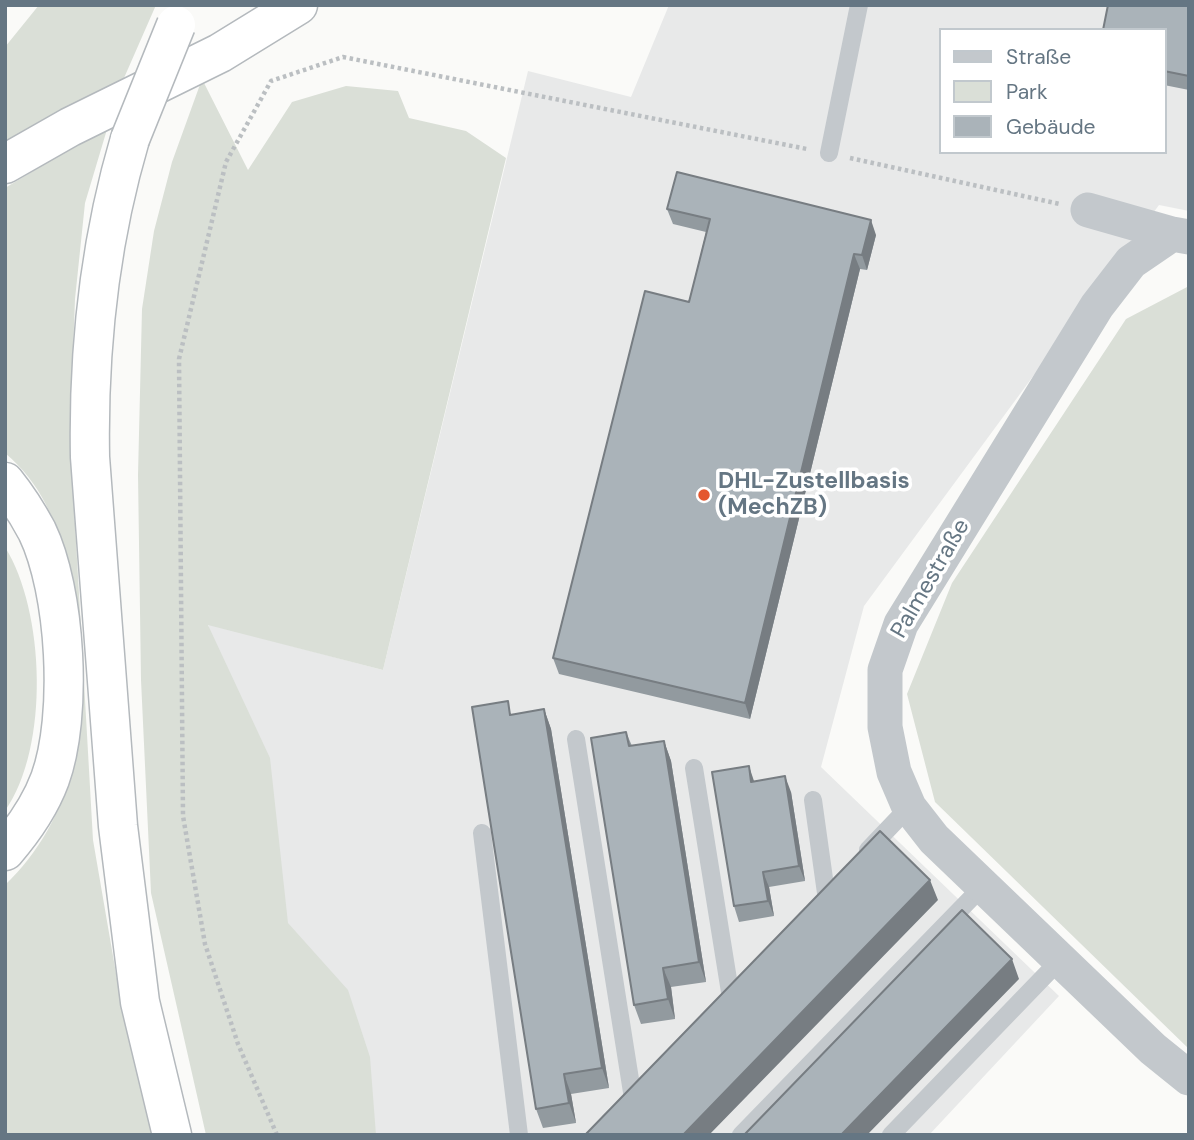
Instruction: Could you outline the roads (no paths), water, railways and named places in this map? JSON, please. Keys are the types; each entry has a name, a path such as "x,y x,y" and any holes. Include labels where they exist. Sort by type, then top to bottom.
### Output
{"highway":[{"path":"5,164 70,127 220,53 298,5"},
{"path":"172,1135 140,1002 118,826 90,457 89,403 95,298 115,192 130,139 181,15"},
{"path":"5,481 37,533 50,569 64,686 62,734 50,779 28,824 5,851"}],"street":[{"name":"Palmestraße","path":"1088,210 1180,236"},
{"name":"Palmestraße","path":"1180,236 1131,262 1097,306 901,624 885,670 885,727 894,772 909,807 934,839 1153,1049 1189,1078"}],"lane":[{"path":"829,153 859,5"},
{"path":"576,739 632,1092"},
{"path":"694,768 725,997 749,972"},
{"path":"813,800 822,898 909,807"},
{"path":"482,833 519,1135"},
{"path":"741,1135 983,886"},
{"path":"891,1135 1060,960"},
{"path":"616,1109 652,1072"}],"place":[{"name":"DHL-Zustellbasis (MechZB)","path":"704,495"}]}
